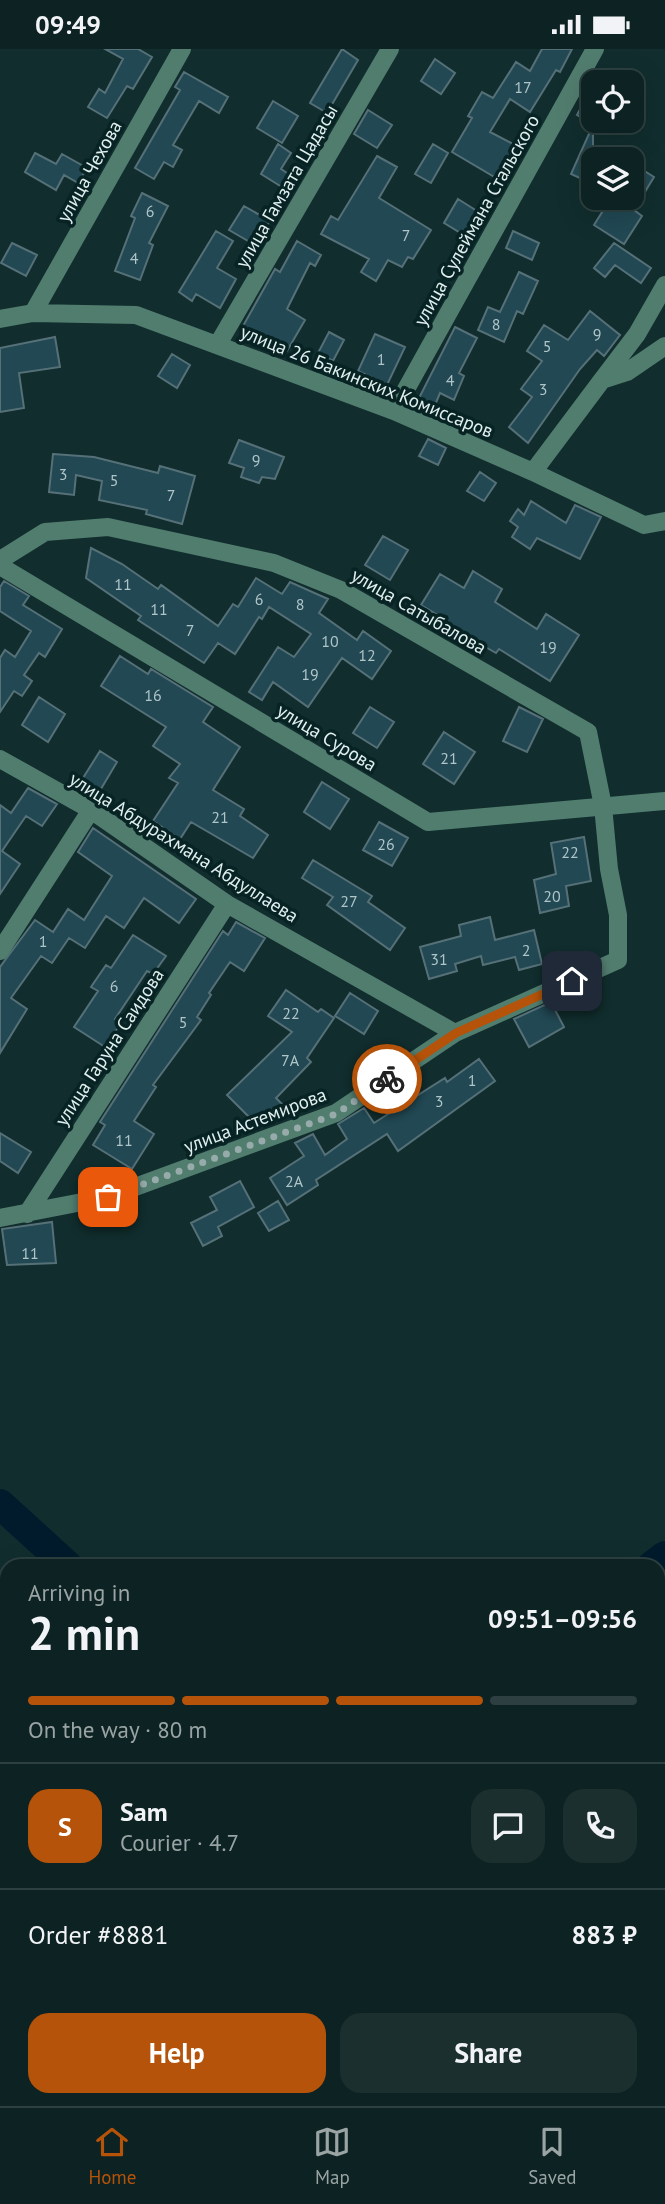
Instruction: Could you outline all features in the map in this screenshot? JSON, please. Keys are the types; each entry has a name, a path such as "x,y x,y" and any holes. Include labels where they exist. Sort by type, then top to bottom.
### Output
{"street":[{"name":"улица Чехова","path":"33,313 182,49"},
{"name":"улица Гамзата Цадасы","path":"218,344 390,49"},
{"name":"улица Сулеймана Стальского","path":"394,411 595,49"},
{"path":"533,472 637,334 665,285"},
{"name":"улица 26 Бакинских Комиссаров","path":"0,319 33,313 136,315 394,411 533,472 644,525 665,521"},
{"path":"602,380 627,372 665,346"},
{"name":"улица Сатыбалова","path":"0,560 45,532 108,527 274,563 341,590 588,732 603,806 608,869 618,915 618,960"},
{"name":"улица Сурова","path":"0,566 428,822 665,801"},
{"name":"улица Абдурахмана Абдуллаева","path":"0,759 90,810 227,904 456,1033"},
{"path":"0,951 90,810"},
{"name":"улица Гаруна Саидова","path":"27,1214 227,904"},
{"name":"улица Астемирова","path":"0,1219 108,1197 336,1114 456,1033 618,960"}],"building":[{"path":"105,49 138,49 152,57 133,89 127,86 107,118 88,107 99,89 105,93 123,59"},
{"path":"342,49 358,60 327,113 310,103"},
{"path":"542,49 572,49 560,72 556,70 530,112 510,99 490,132 519,147 503,182 452,152 472,118 468,116 482,92 493,98 516,62 530,71"},
{"path":"435,59 455,73 441,94 421,81"},
{"path":"184,72 228,97 219,113 199,101 173,145 182,150 173,167 164,162 154,179 135,168 180,90 175,87"},
{"path":"273,101 298,116 282,143 257,128"},
{"path":"368,110 392,125 377,148 354,134"},
{"path":"589,133 593,133 593,147 583,147"},
{"path":"278,144 291,153 281,169 293,177 285,189 261,174"},
{"path":"433,144 448,153 431,183 415,174"},
{"path":"581,152 581,179 571,174"},
{"path":"35,153 56,164 62,154 87,168 78,183 64,175 56,190 25,172"},
{"path":"377,156 397,167 379,198 431,230 413,259 408,257 402,267 388,260 376,281 361,272 369,259 321,234 331,216 338,220"},
{"path":"644,171 654,177 644,194"},
{"path":"142,193 168,206 149,243 153,245 140,280 115,271 135,218 131,216"},
{"path":"458,199 477,211 464,235 444,223"},
{"path":"244,206 270,221 255,245 229,230"},
{"path":"603,210 634,210 642,216 624,244 594,225"},
{"path":"216,231 233,241 217,268 236,279 220,308 196,294 192,301 179,292"},
{"path":"513,231 539,243 532,260 506,248"},
{"path":"297,241 321,255 315,266 310,263 287,309 305,320 287,351 243,326 275,269 280,272"},
{"path":"12,243 37,255 26,276 1,263"},
{"path":"614,243 651,268 641,283 615,265 605,277 594,268"},
{"path":"519,272 538,281 523,314 517,311 504,342 478,330 488,307 500,312"},
{"path":"590,311 620,335 604,356 597,350 580,369 528,443 509,427 532,397 521,389 542,361 527,351 544,325 568,340"},
{"path":"455,327 477,338 459,373 464,376 454,400 440,393 433,410 417,402"},
{"path":"329,332 344,340 333,361 318,353"},
{"path":"375,334 405,347 387,385 358,371"},
{"path":"55,337 60,367 19,373 24,408 0,412 0,348"},
{"path":"172,354 190,365 177,388 158,376"},
{"path":"428,439 446,448 438,465 419,456"},
{"path":"239,440 284,457 275,479 262,477 259,483 241,477 244,468 229,463"},
{"path":"53,454 94,457 158,473 160,466 195,476 182,524 146,514 147,510 99,500 102,481 76,475 74,495 49,492"},
{"path":"480,472 496,483 484,501 467,491"},
{"path":"531,501 566,523 575,505 601,517 580,559 537,538 530,549 512,537 518,527 510,521 518,509 524,515"},
{"path":"383,536 408,550 390,580 365,565"},
{"path":"91,548 122,564 158,589 161,585 218,626 233,604 238,607 256,578 282,594 290,582 328,599 319,613 357,640 363,631 391,651 372,679 342,658 308,707 273,682 262,700 249,692 278,647 294,657 311,634 269,607 262,619 259,617 235,654 218,643 204,663 138,620 141,616 86,578"},
{"path":"473,571 502,589 495,602 537,629 546,614 579,635 550,681 499,649 496,653 444,623 446,620 421,605 440,574 464,588"},
{"path":"4,581 29,596 23,605 62,629 45,657 39,653 24,675 32,681 22,696 14,691 0,712 0,658 5,650 15,657 31,631 0,611 0,587"},
{"path":"120,656 148,674 151,669 213,707 203,722 240,747 213,790 244,809 240,816 268,835 253,858 191,822 180,839 153,821 178,783 169,778 180,764 153,746 166,727 101,686"},
{"path":"39,697 65,714 48,742 22,725"},
{"path":"370,707 394,722 377,748 353,733"},
{"path":"519,707 543,719 527,752 503,741"},
{"path":"444,732 475,752 454,784 423,764"},
{"path":"100,751 117,762 95,799 76,789"},
{"path":"322,782 349,799 330,829 304,812"},
{"path":"28,788 57,804 42,826 26,816 2,851 20,864 0,894 0,805 11,813"},
{"path":"379,822 408,838 392,866 363,850"},
{"path":"93,828 196,899 179,923 144,898 124,928 106,916 85,948 69,938 52,963 41,956 11,998 27,1009 0,1053 0,967 35,920 53,932 68,909 84,920 112,876 78,852"},
{"path":"584,837 591,881 566,886 569,906 540,913 534,880 556,874 551,843"},
{"path":"313,860 372,896 368,902 405,928 390,950 327,905 333,897 302,878"},
{"path":"490,917 495,940 534,930 542,964 519,970 515,957 483,965 481,956 455,964 457,971 429,979 420,947 461,936 459,925"},
{"path":"236,922 265,938 244,971 230,962 197,1017 201,1020 153,1085 156,1087 134,1121 154,1134 132,1169 93,1145 105,1125 100,1122 223,931 228,935"},
{"path":"133,935 166,956 153,974 147,971 115,1019 121,1023 105,1047 74,1027 98,991 91,987 106,965 111,968"},
{"path":"286,990 318,1012 321,1009 334,1018 307,1058 311,1062 276,1098 283,1105 260,1128 227,1095 292,1032 268,1016"},
{"path":"350,993 378,1011 364,1034 335,1016"},
{"path":"551,1002 564,1027 529,1047 514,1019"},
{"path":"479,1059 495,1081 398,1151 387,1134 316,1180 318,1185 287,1205 270,1178 304,1156 295,1143 313,1134 325,1155 347,1139 338,1124 364,1108 374,1123 445,1078 447,1082"},
{"path":"0,1133 31,1152 18,1173 0,1161"},
{"path":"240,1181 254,1207 218,1227 222,1236 203,1246 191,1223 217,1210 210,1197"},
{"path":"278,1201 289,1220 269,1231 258,1213"},
{"path":"52,1222 56,1263 7,1265 2,1229"}],"waterway":[{"path":"0,1504 60,1559"},
{"path":"661,1559 665,1556"}],"way so far":[{"path":"108,1197 336,1114 387,1079"}],"route":[{"path":"387,1079 456,1033 572,981"}]}
